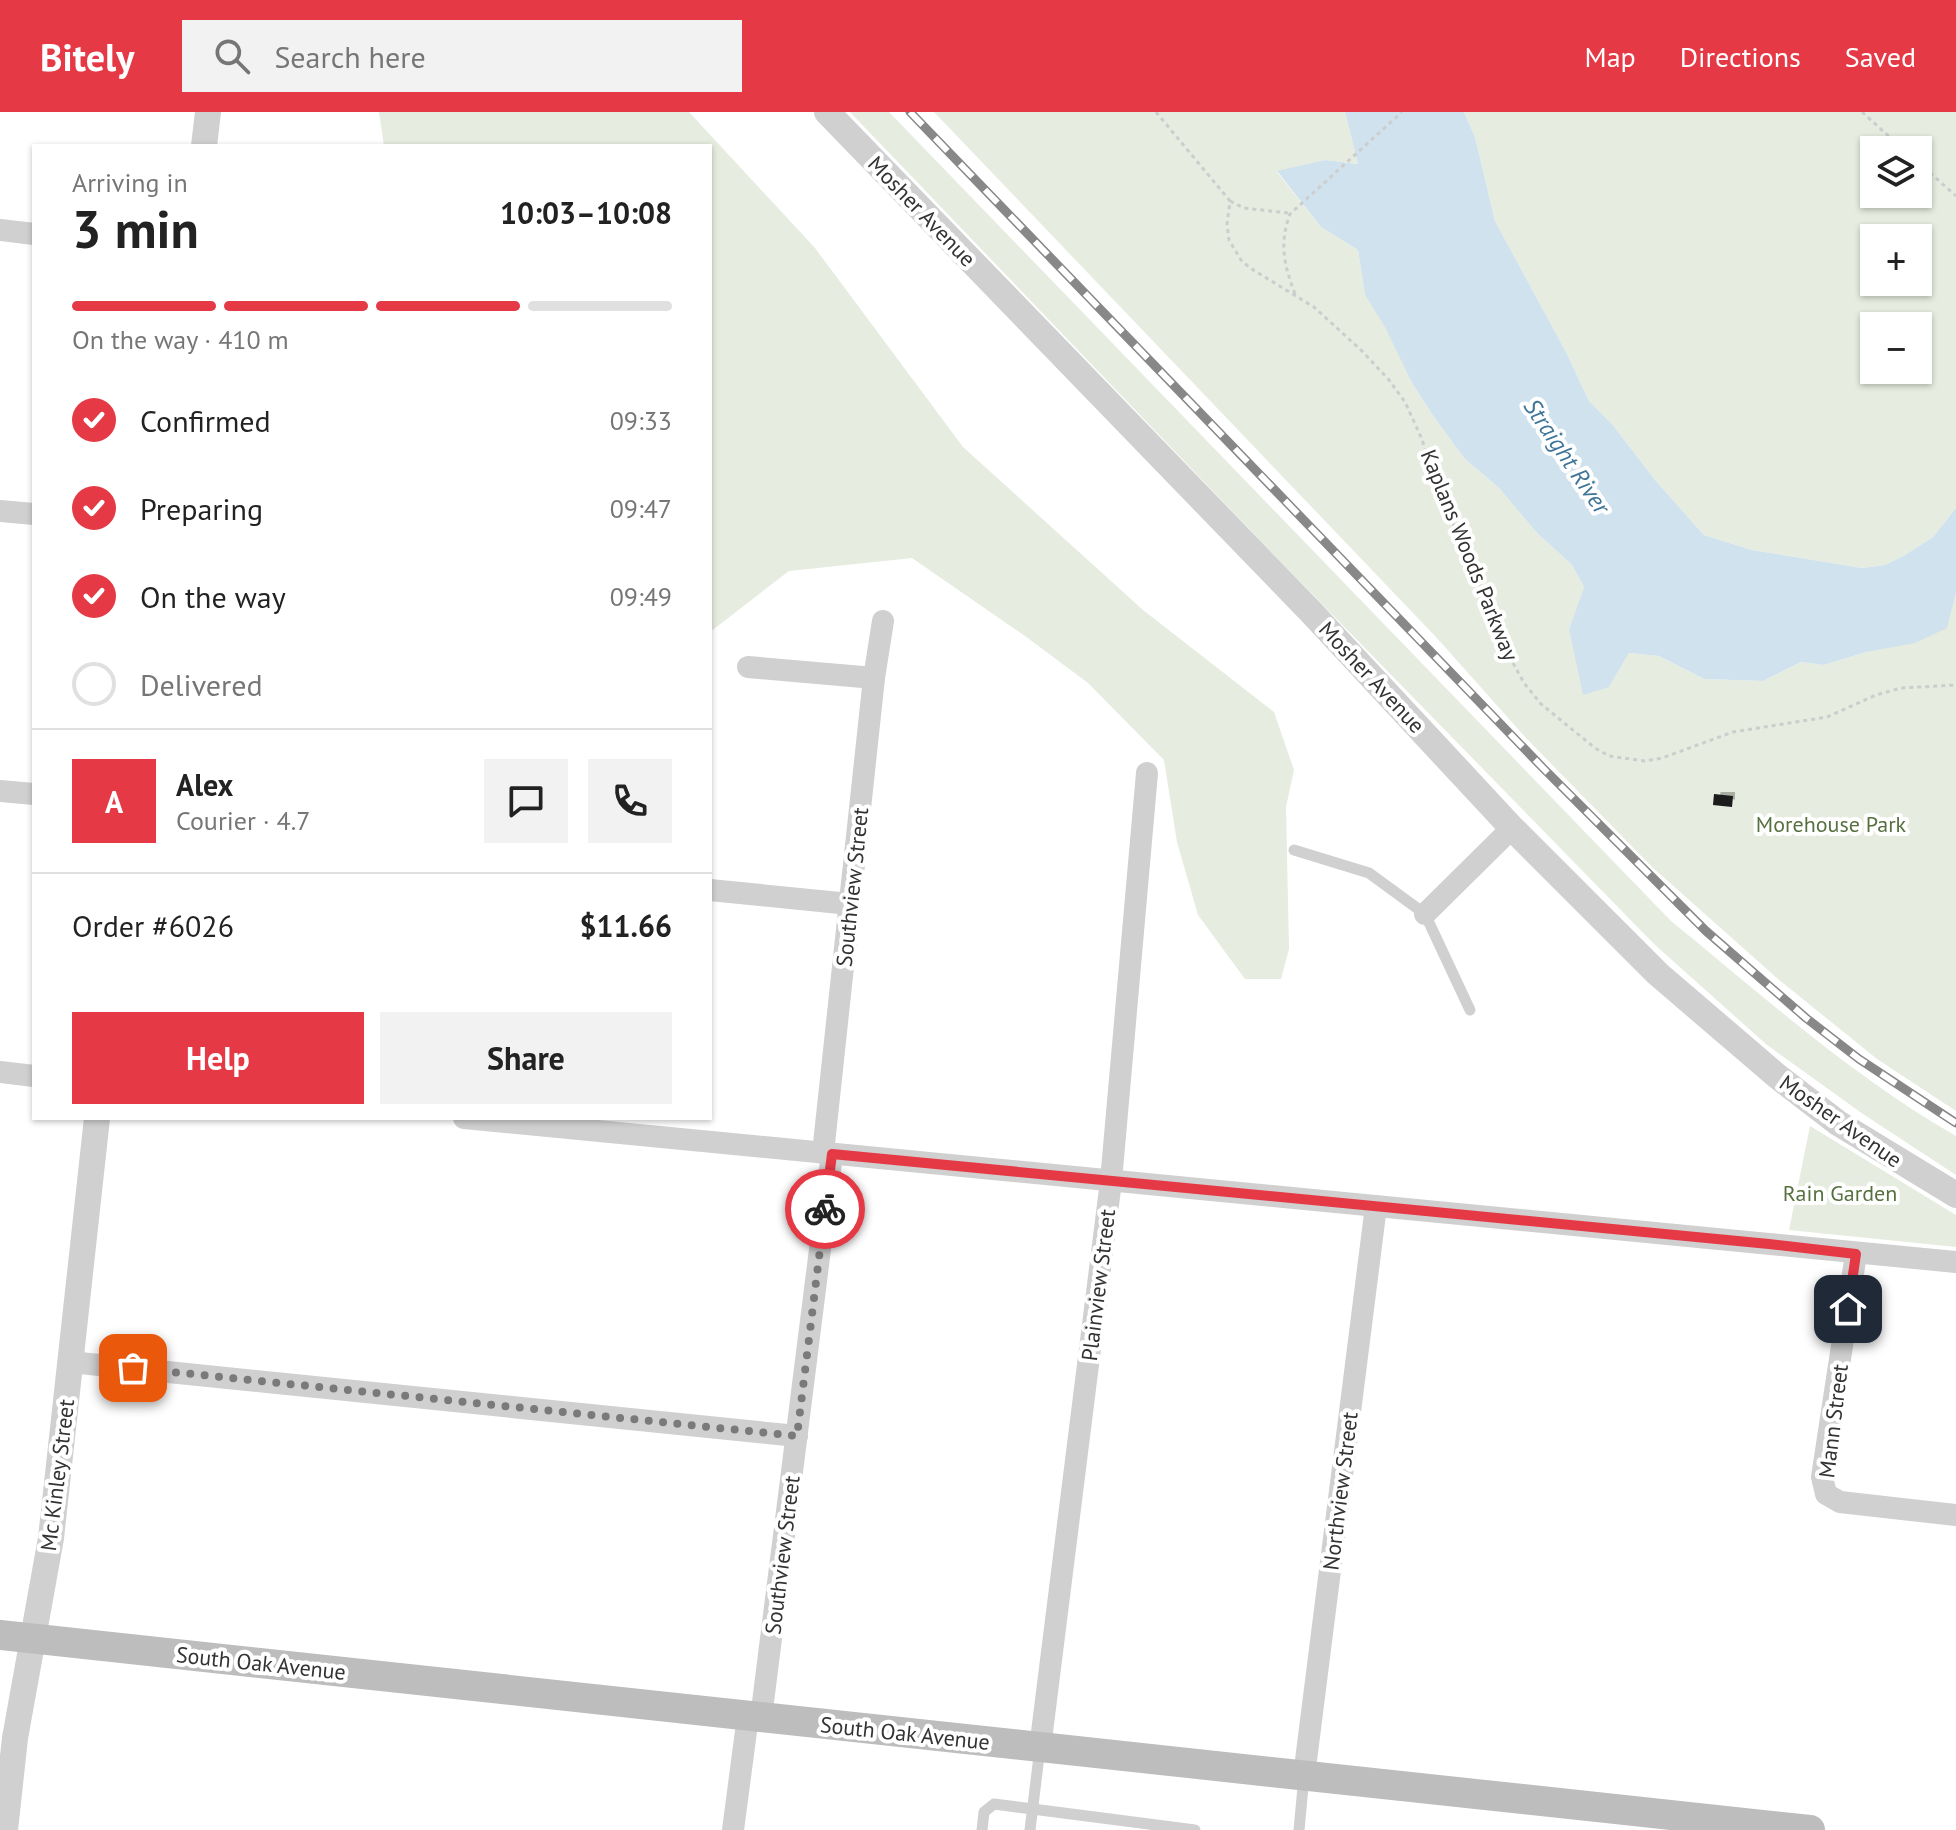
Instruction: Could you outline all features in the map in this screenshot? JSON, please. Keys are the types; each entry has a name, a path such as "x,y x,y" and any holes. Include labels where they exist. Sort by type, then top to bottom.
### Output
{"main road":[{"name":"South Oak Avenue","path":"0,1635 1304,1776 1723,1825 1810,1830"}],"street":[{"path":"204,144 208,112"},
{"name":"Mosher Avenue","path":"827,112 1312,613 1512,828 1658,974 1713,1024 1838,1123 1956,1195"},
{"path":"0,230 32,234"},
{"path":"0,511 32,514"},
{"name":"Southview Street","path":"733,1830 754,1717 797,1436 828,1154 850,904 883,621"},
{"path":"748,667 874,678"},
{"name":"Plainview Street","path":"1040,1748 1111,1181 1147,773"},
{"path":"0,791 32,794"},
{"path":"1425,914 1512,828"},
{"path":"712,890 850,904"},
{"path":"0,1072 32,1076"},
{"name":"Mc Kinley Street","path":"5,1830 15,1738 51,1538 97,1120"},
{"path":"484,1120 1956,1262"},
{"name":"Northview Street","path":"1304,1776 1376,1206"},
{"name":"Mann Street","path":"1856,1254 1822,1477 1826,1494 1840,1502 1956,1515"},
{"path":"70,1362 797,1436"}],"lane":[{"path":"1294,850 1369,873 1425,914 1470,1010"},
{"path":"1030,1830 1040,1748"},
{"path":"1299,1830 1304,1776"},
{"path":"982,1830 984,1812 994,1804 1195,1830"}],"path":[{"path":"1156,112 1230,201 1244,208 1290,214"},
{"path":"1295,294 1282,252 1283,235 1290,214 1402,112"},
{"path":"1862,112 1889,136"},
{"path":"1932,175 1956,196"},
{"name":"Kaplans Woods Parkway","path":"1230,201 1227,224 1234,251 1250,268 1314,307 1363,352 1405,402 1481,593 1513,662 1541,704 1595,748 1623,759 1645,761 1662,758 1733,732 1827,717 1876,695 1901,688 1956,685"}],"green space":[{"path":"379,112 689,112 815,248 963,447 1143,610 1274,712 1294,770 1286,807 1289,949 1281,979 1245,979 1198,915 1177,842 1164,760 1088,683 912,558 789,571 712,630 712,144 384,144"},
{"path":"850,112 889,112 1671,921 1845,1062 1956,1136 1956,1175 1863,1114 1767,1045 1654,944 1276,557"},
{"name":"Morehouse Park","path":"934,112 1345,112 1358,164 1325,160 1277,172 1321,227 1358,250 1365,295 1386,327 1412,383 1464,458 1499,488 1537,533 1572,565 1584,587 1569,629 1609,687 1629,653 1659,656 1704,679 1763,681 1801,662 1824,665 1947,627 1956,593 1956,1111 1877,1059 1778,979 1652,867"},
{"path":"1464,112 1956,112 1956,508 1933,537 1905,555 1885,565 1862,568 1752,550 1704,535 1655,480 1612,424 1589,401 1495,221 1475,137"},
{"name":"Rain Garden","path":"1810,1126 1956,1215 1956,1247 1789,1230"}],"water":[{"name":"Straight River","path":"1345,112 1464,112 1475,137 1495,221 1589,401 1612,424 1655,480 1704,535 1752,550 1862,568 1885,565 1905,555 1933,537 1956,508 1956,593 1947,628 1915,643 1866,652 1824,665 1801,662 1763,681 1704,679 1659,656 1629,653 1609,687 1583,695 1569,629 1584,587 1572,565 1537,533 1499,488 1464,458 1412,383 1385,327 1365,295 1358,250 1321,227 1277,171 1325,160 1358,164"}],"building":[{"path":"1714,794 1733,796 1732,807 1713,805"}],"railway":[{"path":"910,112 1543,768 1706,931 1806,1018 1859,1059 1956,1123"}],"way so far":[{"path":"133,1368 797,1436 825,1209"}],"route":[{"path":"825,1209 832,1154 1769,1244 1856,1254 1848,1309"}]}
